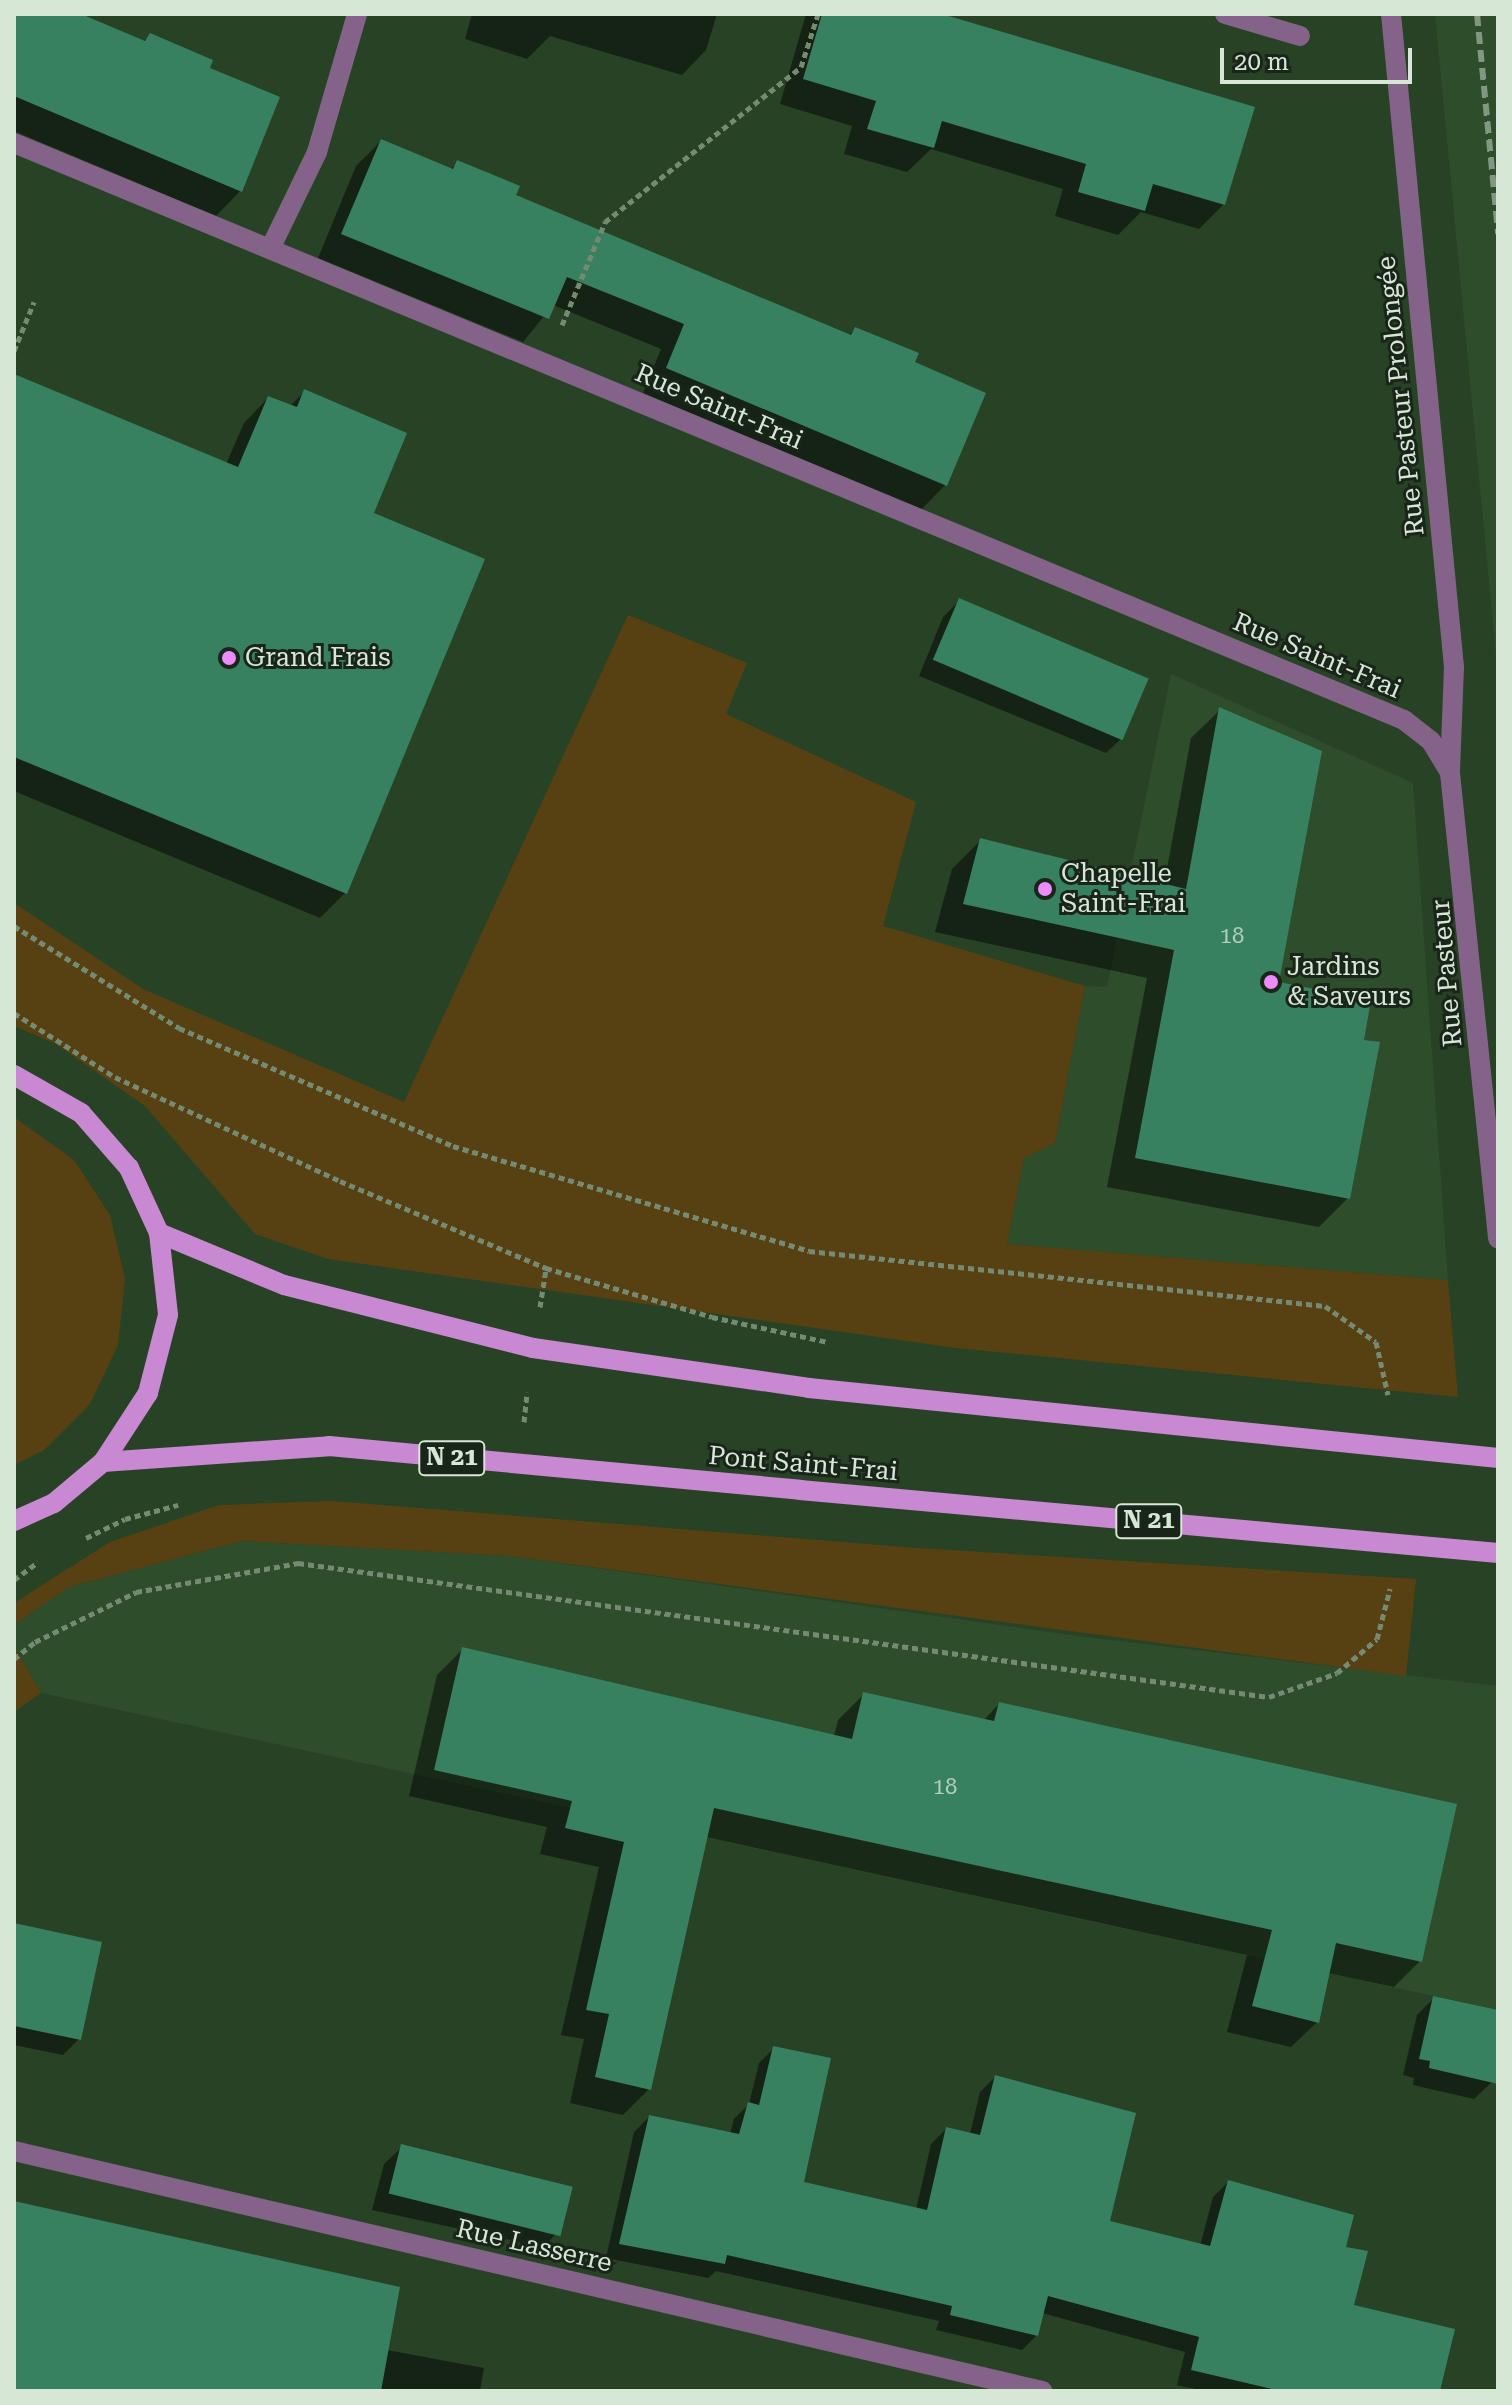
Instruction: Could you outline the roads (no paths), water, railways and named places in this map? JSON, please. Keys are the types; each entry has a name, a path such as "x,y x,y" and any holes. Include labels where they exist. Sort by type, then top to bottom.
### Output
{"main road":[{"path":"14,1075 81,1113 129,1168 159,1233 168,1315 148,1393 103,1462 54,1503 14,1521"},
{"path":"159,1233 284,1285 533,1348 809,1388 1498,1458"},
{"name":"Pont Saint-Frai","path":"103,1462 329,1446 1498,1553"}],"street":[{"path":"270,249 317,152 357,14"},
{"path":"1225,14 1300,36"},
{"name":"Rue Pasteur Prolongée","path":"1391,14 1454,667 1450,773"},
{"name":"Rue Saint-Frai","path":"14,143 1404,720"},
{"name":"Rue Pasteur","path":"1404,720 1431,741 1450,773 1498,1239"},
{"name":"Rue Lasserre","path":"14,2151 1042,2391"}],"railway":[{"path":"1477,14 1498,234"}],"place":[{"name":"Grand Frais","path":"229,658"},
{"name":"Chapelle Saint-Frai","path":"1045,889"},
{"name":"Jardins & Saveurs","path":"1271,982"}]}
